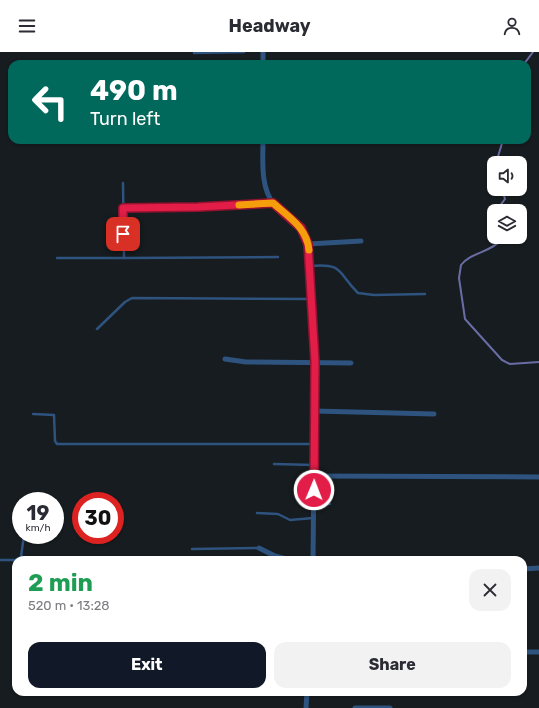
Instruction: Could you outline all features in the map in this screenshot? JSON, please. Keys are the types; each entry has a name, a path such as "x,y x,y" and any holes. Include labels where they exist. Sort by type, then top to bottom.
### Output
{"street":[{"path":"263,144 266,187 273,203 301,228 308,244 313,299 315,362 313,556"},
{"path":"308,244 361,242"},
{"path":"224,359 246,362 351,363"},
{"path":"314,412 434,414"},
{"path":"314,476 539,477"},
{"path":"259,548 275,556"},
{"path":"527,568 539,568"},
{"path":"527,652 539,652"},
{"path":"306,708 307,696"},
{"path":"355,708 390,708"}],"lane":[{"path":"194,53 244,52"},
{"path":"123,183 124,258"},
{"path":"123,208 198,207 273,203"},
{"path":"57,258 278,257"},
{"path":"310,266 331,265 337,268 358,293 374,295 426,294"},
{"path":"97,329 125,302 132,298 313,299"},
{"path":"32,414 54,415 55,441 58,444 315,444"},
{"path":"274,464 315,465"},
{"path":"314,503 330,504"},
{"path":"257,513 278,514 290,520 313,518"},
{"path":"21,556 23,544"},
{"path":"192,549 259,548"},
{"path":"0,560 12,560"}],"waterway":[{"path":"527,60 533,52"},
{"path":"498,156 502,144"},
{"path":"501,204 505,199 504,196"},
{"path":"497,244 492,248 470,257 461,265 459,278 465,319 502,360 510,364 539,362"}],"slow traffic":[{"path":"239,205 273,203 301,228 307,237 309,250"}],"route":[{"path":"123,234 123,208 198,207 273,203 304,232 307,237 308,244 313,299 315,362 314,490"}]}
